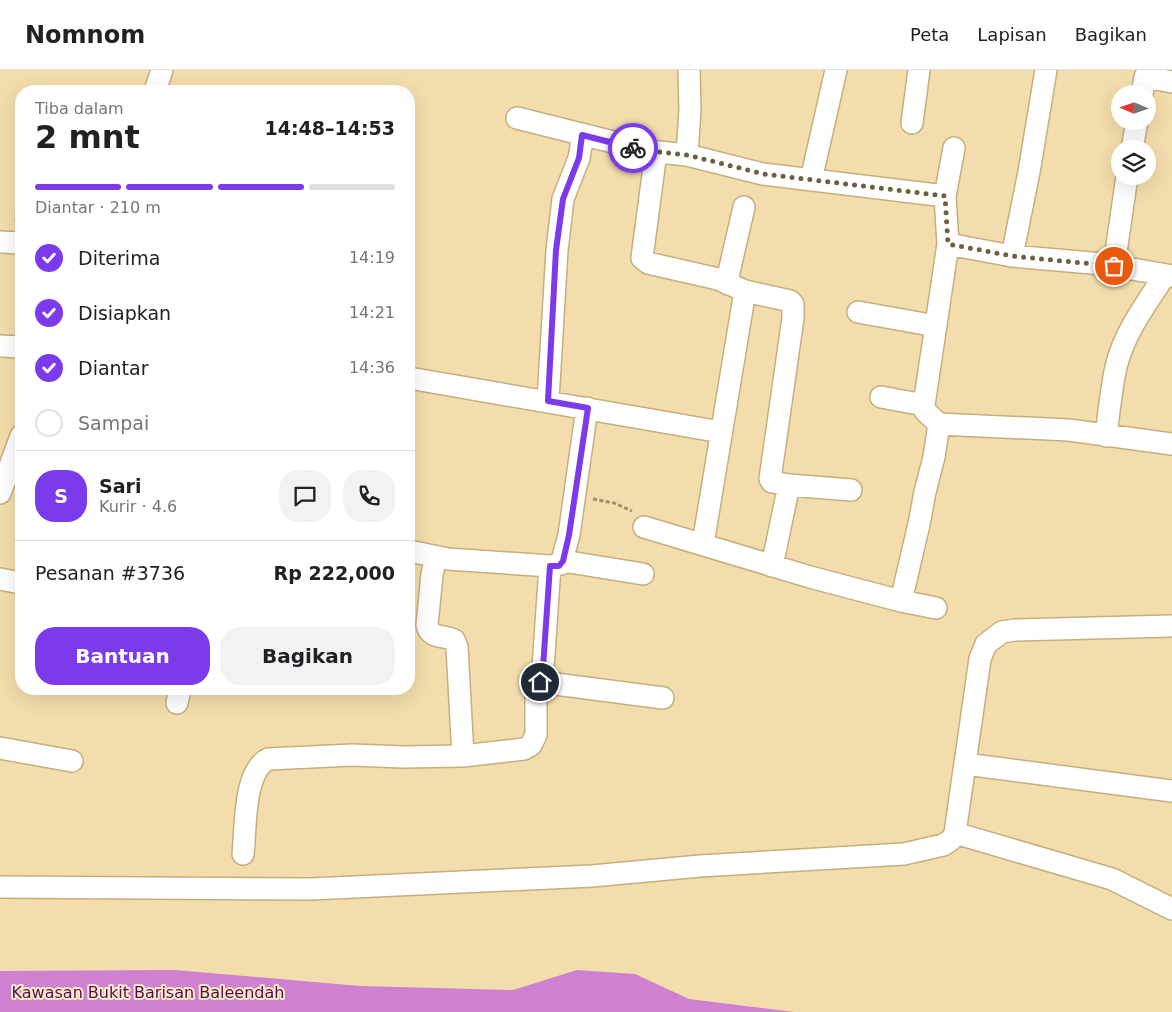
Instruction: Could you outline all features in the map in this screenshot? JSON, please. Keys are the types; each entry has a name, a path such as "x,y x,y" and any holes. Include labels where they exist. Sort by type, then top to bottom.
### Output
{"street":[{"path":"157,85 162,70"},
{"path":"687,155 690,110 689,70"},
{"path":"811,180 836,70"},
{"path":"912,123 919,70"},
{"path":"1012,256 1046,70"},
{"path":"1144,85 1146,77 1172,82"},
{"path":"517,118 656,152 687,155 764,174 945,196"},
{"path":"548,401 556,250 563,199 579,158 582,135"},
{"path":"954,148 945,196 948,244 924,405 925,412 939,424 1069,430 1172,444"},
{"path":"656,152 642,258 648,263 718,279 736,288 786,300 793,304 793,318 770,475 772,482 851,490"},
{"path":"1114,266 1126,185"},
{"path":"703,544 721,432 736,288 729,272 744,207"},
{"path":"948,244 1012,256 1114,266 1168,276 1144,307 1126,338 1116,366 1106,436"},
{"path":"858,312 936,326"},
{"path":"0,346 15,347"},
{"path":"415,379 721,432"},
{"path":"881,397 924,405"},
{"path":"542,682 557,564 569,535 588,408"},
{"path":"901,601 934,457 939,424"},
{"path":"8,481 15,457"},
{"path":"772,566 789,485"},
{"path":"644,527 772,566 901,601 936,608"},
{"path":"415,552 436,557 557,564 643,574"},
{"path":"436,557 428,631 437,636 454,640 456,647 463,756"},
{"path":"0,578 15,582"},
{"path":"0,887 311,889 592,876 730,864 904,854 943,845 951,840 955,833 980,659 986,644 1002,632 1015,630 1172,626"},
{"path":"243,854 249,794 256,770 262,761 268,758 352,755 403,757 463,756 524,749 531,745 536,735 536,686 542,682 664,698"},
{"path":"0,748 72,761"},
{"path":"966,764 1172,791"},
{"path":"955,833 1112,879 1172,909"}],"path":[{"path":"12,242 15,209"},
{"path":"574,494 633,511 639,523 644,527"}],"green space":[{"name":"Kawasan Bukit Barisan Baleendah","path":"175,970 360,986 513,990 577,970 635,974 689,999 794,1012 0,1012 0,971"}],"way so far":[{"path":"633,148 687,155 764,174 945,196 948,244 1012,256 1114,266"}],"route":[{"path":"540,682 542,682 544,663 550,566 559,566 563,561 569,535 588,408 548,401 555,298 556,250 563,199 579,158 582,135 633,148"}]}
